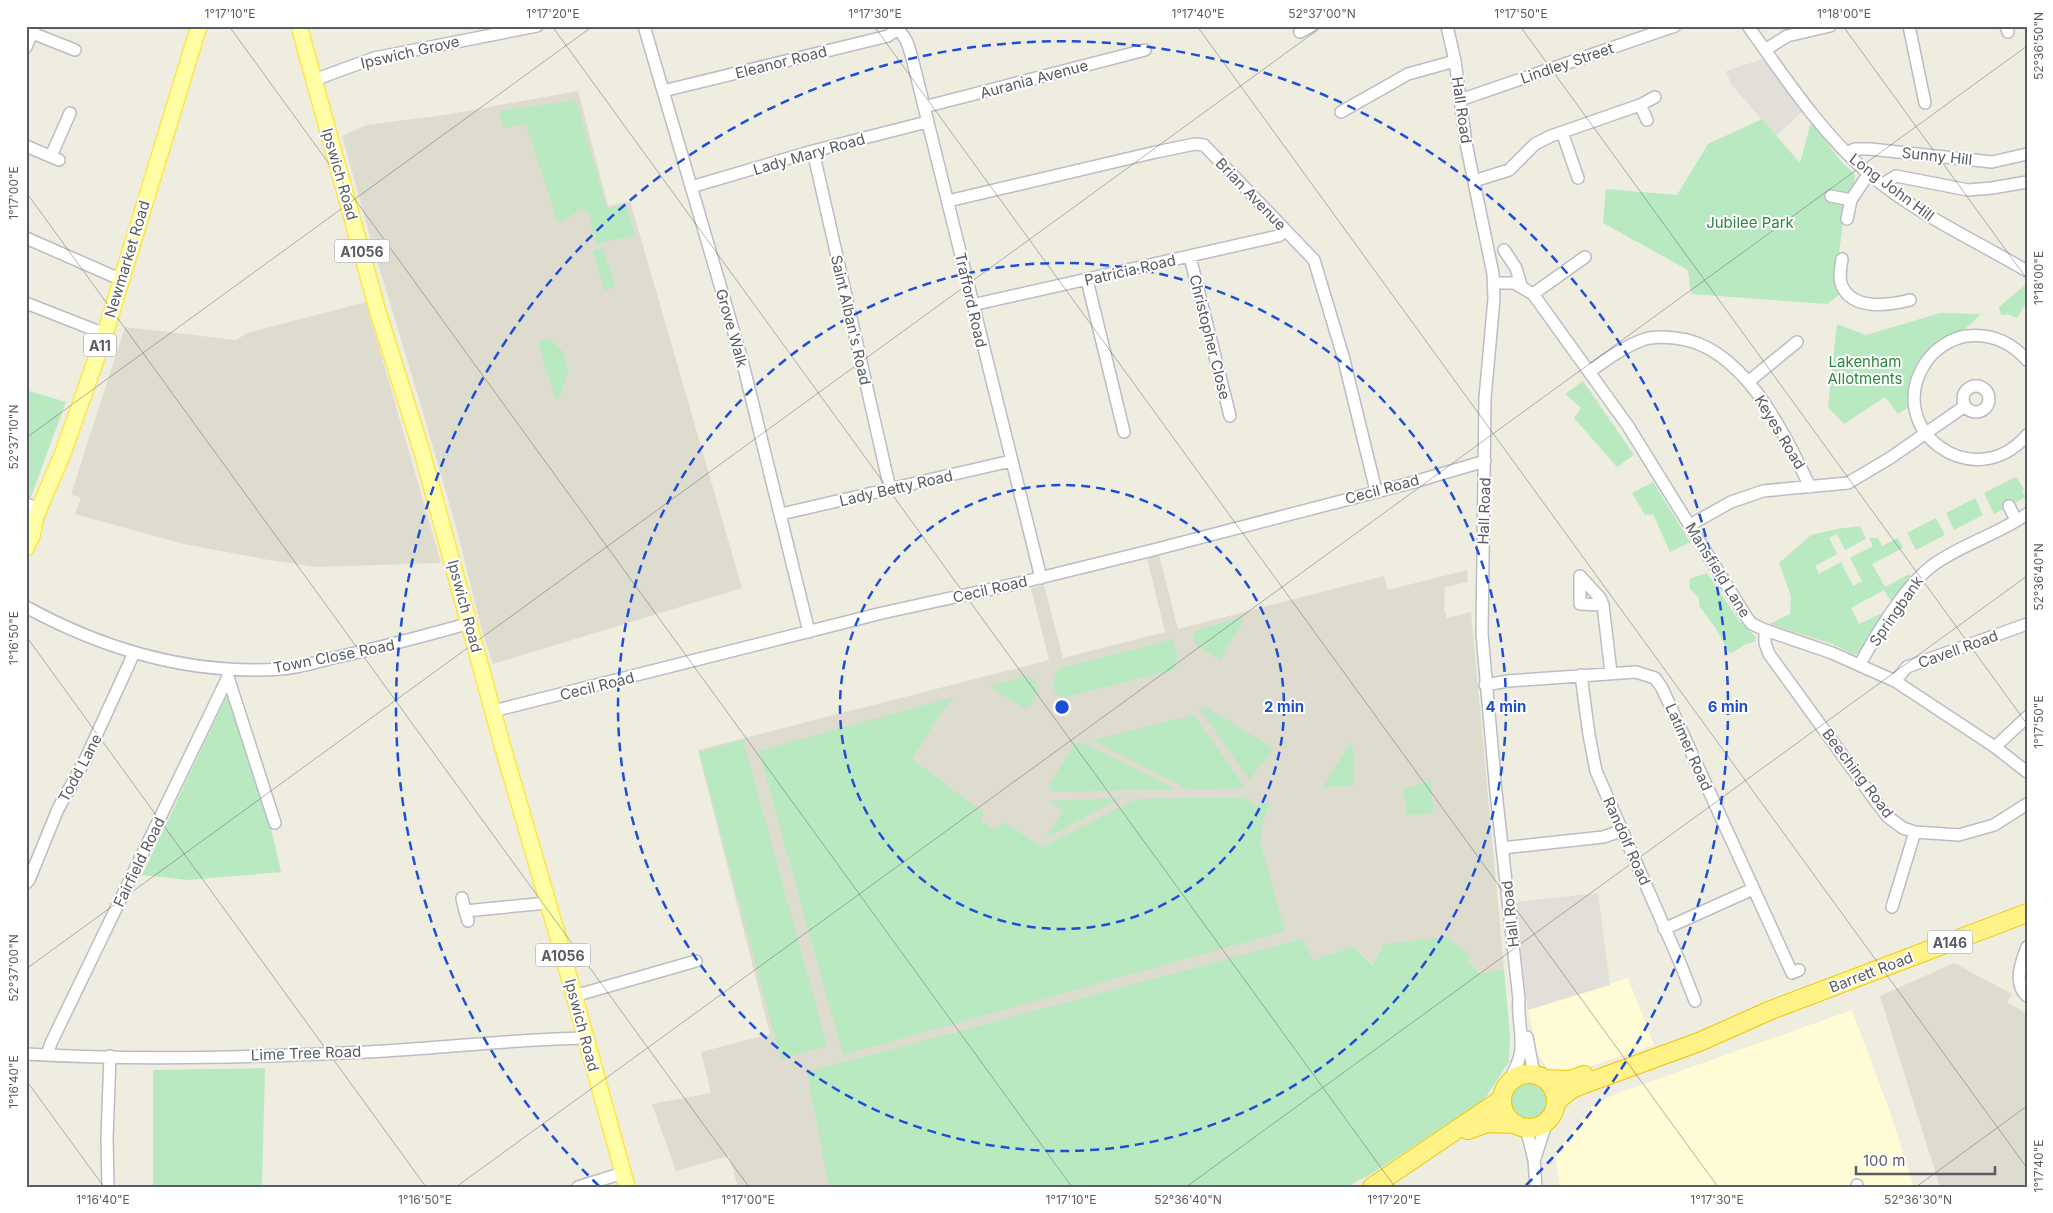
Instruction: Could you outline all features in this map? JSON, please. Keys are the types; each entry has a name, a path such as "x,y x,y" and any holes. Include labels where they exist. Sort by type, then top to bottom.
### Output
{"highway":[{"name":"Barrett Road","path":"1556,1101 1572,1089 1699,1042 1771,1010 2026,915"},
{"name":"Barrett Road","path":"1540,1077 1570,1080 1686,1037 1771,1010"},
{"name":"A146","path":"1372,1187 1449,1136 1460,1126 1495,1106 1515,1077 1525,1074 1540,1077"},
{"name":"Hall Road","path":"1540,1077 1554,1090 1556,1101"},
{"path":"1505,1092 1506,1115 1521,1126"},
{"path":"1547,1121 1554,1112 1556,1101"},
{"name":"A146","path":"1449,1136 1486,1123 1533,1128 1547,1121"}],"main road":[{"name":"Newmarket Road","path":"26,548 32,536 32,514 63,453 122,280 200,26"},
{"name":"Ipswich Road","path":"299,26 378,312 422,452 625,1180"}],"street":[{"name":"Ipswich Grove","path":"314,80 374,58 537,26"},
{"name":"Grove Walk","path":"644,26 742,360 809,632"},
{"path":"1300,32 1311,26"},
{"name":"Hall Road","path":"1447,26 1455,61 1474,181 1493,267 1494,283 1487,372 1482,634 1485,685 1519,999 1520,1057 1505,1092"},
{"name":"Lindley Street","path":"1460,100 1675,26"},
{"name":"Long John Hill","path":"1748,26 1764,50 1835,141 1869,173 1932,219 2027,271"},
{"path":"1764,50 1787,36 1830,26"},
{"path":"1909,26 1925,103"},
{"name":"Eleanor Road","path":"663,91 888,36 900,29"},
{"name":"Trafford Road","path":"900,29 910,48 972,306 1041,578"},
{"path":"26,47 34,30 75,50"},
{"name":"Aurania Avenue","path":"924,107 1144,50"},
{"path":"1341,112 1408,74 1455,61"},
{"path":"1474,181 1509,170 1535,144 1562,132 1640,105 1655,97"},
{"path":"1640,105 1647,120"},
{"path":"26,146 55,158 70,113"},
{"name":"Lady Mary Road","path":"691,187 813,151 927,122"},
{"path":"1562,132 1569,165 1578,178"},
{"name":"Brian Avenue","path":"948,202 1195,144 1204,145 1314,260 1343,356 1376,491"},
{"name":"Sunny Hill","path":"1847,153 1855,149 1870,149 1992,162 2027,154"},
{"name":"Saint Alban's Road","path":"813,151 890,489"},
{"path":"1847,219 1851,200 1869,173"},
{"path":"1883,184 1896,176 1968,190 2027,182"},
{"path":"1898,195 1906,183 1914,178"},
{"path":"1831,196 1851,200"},
{"name":"Patricia Road","path":"972,306 1278,236 1286,231"},
{"path":"26,238 122,280"},
{"path":"1504,250 1516,268 1520,285"},
{"name":"Christopher Close","path":"1190,257 1230,416"},
{"path":"1533,294 1585,257"},
{"path":"1842,259 1840,280 1842,286 1854,298 1875,306 1890,306 1910,300"},
{"path":"1087,280 1124,432"},
{"name":"Mansfield Lane","path":"1494,283 1504,282 1520,285 1533,294 1628,426 1752,624 1860,664 1895,681 1995,748 2027,772"},
{"path":"26,303 104,334"},
{"name":"Keyes Road","path":"1589,372 1622,350 1646,339 1663,336 1699,342 1731,362 1748,382 1770,412 1810,487"},
{"path":"2027,360 2004,341 1990,337 1964,336 1940,347 1929,357 1916,383 1915,409 1925,434 1944,451 1958,457 1977,460 1989,459 2008,451 2027,435"},
{"path":"1748,382 1797,342"},
{"path":"1690,525 1746,496 1786,487 1810,487 1848,483 1965,406"},
{"name":"Lady Betty Road","path":"781,514 1011,461"},
{"name":"Cecil Road","path":"493,711 882,614 1041,578 1485,461"},
{"path":"2009,506 2016,520"},
{"name":"Springbank","path":"1860,664 1896,607 1922,574 1938,561 2027,514"},
{"path":"1603,604 1611,673"},
{"name":"Town Close Road","path":"26,607 52,621 134,653 228,673 283,669 393,645 470,623"},
{"name":"Cavell Road","path":"1895,681 1907,667 2027,624"},
{"name":"Beeching Road","path":"1765,630 1769,654 1877,803 1888,817 1903,828 1915,832 1959,835 1994,825 2027,804"},
{"name":"Todd Lane","path":"26,883 29,880 58,809 85,760 134,653"},
{"name":"Latimer Road","path":"1485,685 1508,680 1611,673 1636,672 1655,678 1662,688 1791,973"},
{"path":"228,673 275,823"},
{"name":"Fairfield Road","path":"47,1055 228,673"},
{"name":"Randolf Road","path":"1581,675 1596,771 1695,1001"},
{"path":"1995,748 2027,716"},
{"path":"1502,848 1603,837 1621,831"},
{"path":"1892,906 1915,832"},
{"path":"1664,929 1753,889"},
{"path":"462,898 467,916 547,903"},
{"path":"2027,947 2022,958 2018,984 2020,990 2027,996"},
{"path":"574,996 696,961"},
{"name":"Hall Road","path":"1519,999 1524,1012 1528,1051 1540,1077"},
{"name":"Lime Tree Road","path":"26,1054 157,1058 387,1051 585,1038"},
{"path":"108,1187 107,1138 110,1056"},
{"path":"1534,1160 1547,1121"},
{"path":"1521,1126 1534,1160 1536,1187"},
{"path":"578,1187 625,1180"}],"shaded area":[{"path":"1763,59 1803,111 1776,136 1731,84 1726,71"},
{"path":"578,91 608,206 630,201 742,588 493,664 481,627 458,534 342,136 367,125 444,115"},
{"path":"366,302 441,563 316,567 184,544 75,514 81,498 71,494 125,327 236,340 247,333"},
{"path":"1159,555 1178,629 1384,576 1388,590 1467,570 1468,582 1445,587 1444,610 1447,618 1471,612 1504,969 1482,974 1468,961 1471,957 1374,965 1353,946 1313,960 1310,1156 1357,1182 1345,1187 738,1187 729,1156 676,1171 652,1104 711,1093 701,1052 770,1034 698,750 1049,660 1031,589 1036,587 1044,585 1063,658 1165,632 1147,558"},
{"path":"1598,893 1610,985 1528,1010 1515,902"},
{"path":"1954,963 2012,994 2007,1002 2027,1014 2027,1187 1940,1187 1880,996"},
{"path":"1628,978 1654,1045 1570,1073 1559,1073 1549,1070 1538,1055 1528,1010"},
{"path":"1852,1010 1890,1112 1914,1187 1560,1187 1556,1160 1561,1147 1592,1107 1613,1095"}],"green space":[{"path":"576,100 607,209 626,205 635,235 597,244 590,222 593,216 578,208 577,212 558,223 526,124 504,128 499,111"},
{"name":"Jubilee Park","path":"1762,119 1800,163 1811,122 1840,160 1855,175 1853,189 1845,208 1835,283 1840,294 1827,304 1691,294 1688,270 1603,223 1606,189 1677,195 1708,144"},
{"path":"603,248 615,287 605,291 593,251"},
{"path":"2024,286 2027,288 2027,306 2025,305 2017,318 2008,314 2001,315 1999,307"},
{"name":"Lakenham Allotments","path":"1940,313 1981,314 1922,362 1913,379 1912,405 1898,414 1885,397 1844,424 1828,407 1837,324 1866,335"},
{"path":"548,338 563,351 568,371 560,397 555,399 538,341"},
{"path":"1583,381 1634,455 1617,467 1574,418 1581,408 1565,394"},
{"path":"29,391 66,402 29,502 26,502 26,393"},
{"path":"2016,477 2024,489 2022,491 2026,497 1994,514 1984,493"},
{"path":"1653,482 1690,542 1670,552 1653,514 1645,515 1632,493"},
{"path":"1975,498 1983,515 1954,530 1946,513"},
{"path":"1936,518 1945,535 1916,550 1907,533"},
{"path":"1860,526 1866,539 1845,550 1837,534 1829,538 1837,554 1815,566 1819,574 1841,562 1853,586 1862,581 1850,558 1873,546 1869,538 1878,538 1882,546 1898,538 1903,548 1872,564 1885,587 1909,574 1911,577 1893,602 1884,590 1851,608 1859,624 1882,613 1885,616 1863,650 1858,654 1853,654 1832,644 1769,624 1790,614 1791,596 1779,563 1811,535"},
{"path":"1707,573 1739,621 1756,637 1755,642 1746,644 1730,654 1715,627 1699,606 1699,598 1690,589 1689,579"},
{"path":"1239,618 1244,619 1220,660 1195,644 1193,636 1196,630"},
{"path":"1173,639 1177,663 1173,670 1062,698 1054,691 1053,680 1058,669"},
{"path":"1025,676 1036,681 1038,691 1027,710 989,686"},
{"path":"228,693 231,695 271,828 281,872 189,880 142,875"},
{"path":"953,697 912,759 984,813 980,820 996,830 1004,822 1042,847 1136,799 1246,797 1251,803 1260,806 1265,802 1270,805 1263,820 1260,842 1285,931 843,1055 759,751"},
{"path":"1206,707 1273,748 1263,765 1260,764 1250,780 1199,708"},
{"path":"1194,715 1245,788 1189,790 1093,740"},
{"path":"743,740 827,1046 781,1059 699,752"},
{"path":"1351,742 1353,748 1354,786 1323,787"},
{"path":"1075,743 1084,743 1175,789 1053,792 1048,787"},
{"path":"1431,780 1433,814 1406,815 1404,787 1413,787"},
{"path":"1122,798 1046,838 1063,810 1048,801"},
{"path":"1447,937 1471,957 1468,961 1481,974 1504,969 1510,1036 1509,1062 1484,1100 1368,1176 1345,1187 829,1187 807,1072 1302,939 1313,960 1353,946 1373,965 1384,944"},
{"path":"265,1068 262,1187 153,1187 153,1070"},
{"path":"1529,1080 1544,1086 1550,1101 1544,1116 1529,1122 1514,1116 1508,1101 1514,1086"}]}
